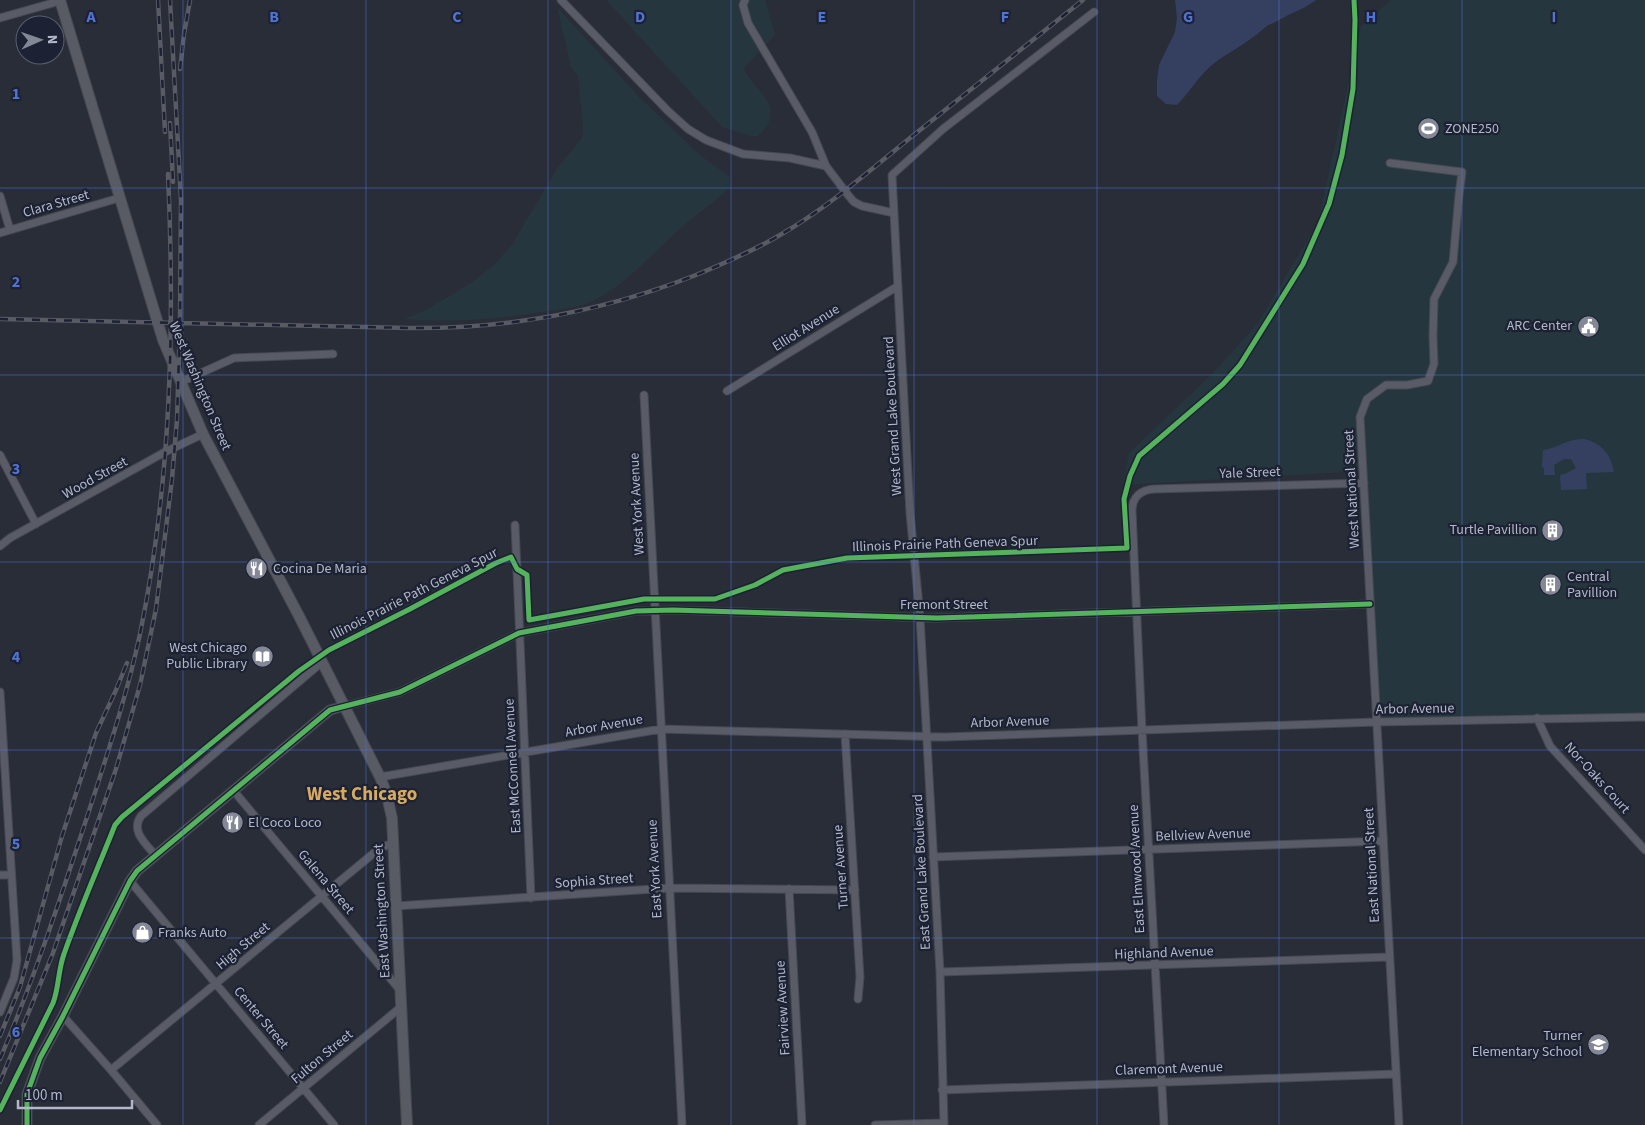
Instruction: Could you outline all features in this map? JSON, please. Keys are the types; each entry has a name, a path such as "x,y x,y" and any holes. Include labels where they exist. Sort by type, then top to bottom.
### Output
{"main road":[{"name":"West Washington Street","path":"60,0 162,340 203,434 344,706"},
{"name":"East Washington Street","path":"344,706 380,777 390,808 407,1125"}],"street":[{"path":"0,18 60,0"},
{"path":"561,0 668,111 688,129 706,140 743,154 790,158 826,166"},
{"path":"745,0 743,5 748,23 812,132 826,166 854,202 894,213"},
{"name":"West Grand Lake Boulevard","path":"920,617 910,513 892,175 943,129 1094,12"},
{"name":"West National Street","path":"1370,604 1360,417 1367,399 1386,385 1407,385 1428,381 1434,364 1434,299 1453,262 1458,195 1462,172 1390,163"},
{"path":"0,196 10,230"},
{"name":"Clara Street","path":"0,233 119,198"},
{"name":"Elliot Avenue","path":"727,391 898,286"},
{"path":"181,382 234,358 333,354"},
{"name":"West York Avenue","path":"644,395 655,611"},
{"name":"Wood Street","path":"0,546 8,539 165,452 203,434"},
{"path":"0,455 36,524"},
{"name":"Yale Street","path":"1138,494 1144,490 1154,489 1364,483"},
{"name":"East Elmwood Avenue","path":"1138,494 1133,501 1132,511 1136,611 1164,1125"},
{"name":"East McConnell Avenue","path":"515,525 531,898"},
{"name":"Fremont Street","path":"344,706 400,692 519,633 636,611 673,610 920,617 1370,604"},
{"name":"East National Street","path":"1370,604 1399,1125"},
{"name":"East York Avenue","path":"655,611 682,1125"},
{"name":"East Grand Lake Boulevard","path":"920,617 940,972 944,1124"},
{"path":"156,856 138,834 136,827 137,821 141,816 322,662"},
{"path":"0,692 2,763 16,950 16,968 0,1012"},
{"path":"27,1125 27,1094 40,1058 130,881 137,871 330,710 344,706"},
{"name":"Arbor Avenue","path":"380,777 661,728 927,736 1376,722 1645,717"},
{"name":"Nor-Oaks Court","path":"1537,718 1550,746 1645,850"},
{"name":"Turner Avenue","path":"845,734 860,977 858,999"},
{"name":"Galena Street","path":"233,790 400,990"},
{"name":"Bellview Avenue","path":"933,857 1383,841"},
{"name":"High Street","path":"111,1070 380,848 393,843"},
{"path":"0,875 11,875"},
{"name":"Center Street","path":"130,881 334,1125"},
{"name":"Sophia Street","path":"396,906 669,888 854,890"},
{"name":"Fairview Avenue","path":"789,889 802,1125"},
{"name":"Highland Avenue","path":"940,972 1389,957"},
{"name":"Fulton Street","path":"259,1125 401,1007"},
{"path":"63,1016 157,1125"},
{"name":"Claremont Avenue","path":"942,1090 1396,1074"},
{"path":"875,1125 944,1124"}],"shaded area":[{"path":"606,0 765,0 775,35 744,68 752,82 763,94 770,108 768,124 765,129 758,136 751,136 722,127"},
{"path":"1391,0 1645,0 1645,713 1376,722 1363,471 1123,485 1129,453 1213,373 1258,323 1318,222 1361,26"},
{"path":"557,7 640,98 701,156 729,176 730,187 683,226 625,280 586,304 494,318 440,321 404,319 426,310 451,295 475,280 497,262 513,243 558,167 582,138 583,127 578,76 571,67"}],"water":[{"path":"1175,0 1316,0 1304,8 1268,25 1217,61 1177,105 1166,104 1157,96 1159,65 1175,32 1177,18"},
{"path":"1584,439 1596,443 1605,451 1611,460 1614,472 1586,473 1587,489 1561,490 1560,475 1576,468 1571,459 1564,459 1554,465 1555,475 1544,475 1544,468 1542,467 1543,450 1573,440"}],"railway":[{"path":"158,0 165,132"},
{"path":"0,1082 53,953 116,769 140,685 156,609 172,479 177,419 180,323 181,200 170,0"},
{"path":"180,69 190,0"},
{"path":"0,319 446,328 555,316 626,299 718,266 780,235 814,213 847,189 1083,0"},
{"path":"170,123 173,182"},
{"path":"0,1059 36,968 78,845 116,725 140,634 158,520 168,405 171,290 168,174"},
{"path":"0,1036 20,987 62,836 96,733 127,663"}],"cycle path":[{"name":"Illinois Prairie Path Geneva Spur","path":"0,1110 53,1003 62,960 70,938 115,825 122,817 299,671 329,650 496,563 511,557 517,569 527,575 529,620 644,599 715,599 755,585 783,570 847,558 1127,548 1124,499 1130,476 1139,456 1223,384 1240,365 1303,264 1329,204 1342,155 1353,89 1354,0"},
{"path":"27,1125 27,1094 40,1058 130,881 137,871 330,710 400,692 519,633 636,611 673,610 937,618 1370,604"}],"place":[{"name":"ZONE250","path":"1429,129"},
{"name":"ARC Center","path":"1588,326"},
{"name":"Turtle Pavillion","path":"1553,530"},
{"name":"Cocina De Maria","path":"257,569"},
{"name":"Central Pavillion","path":"1551,585"},
{"name":"West Chicago Public Library","path":"263,656"},
{"name":"El Coco Loco","path":"232,823"},
{"name":"Franks Auto","path":"142,933"},
{"name":"Turner Elementary School","path":"1598,1044"}],"district":[{"name":"West Chicago","path":"362,794"}]}
